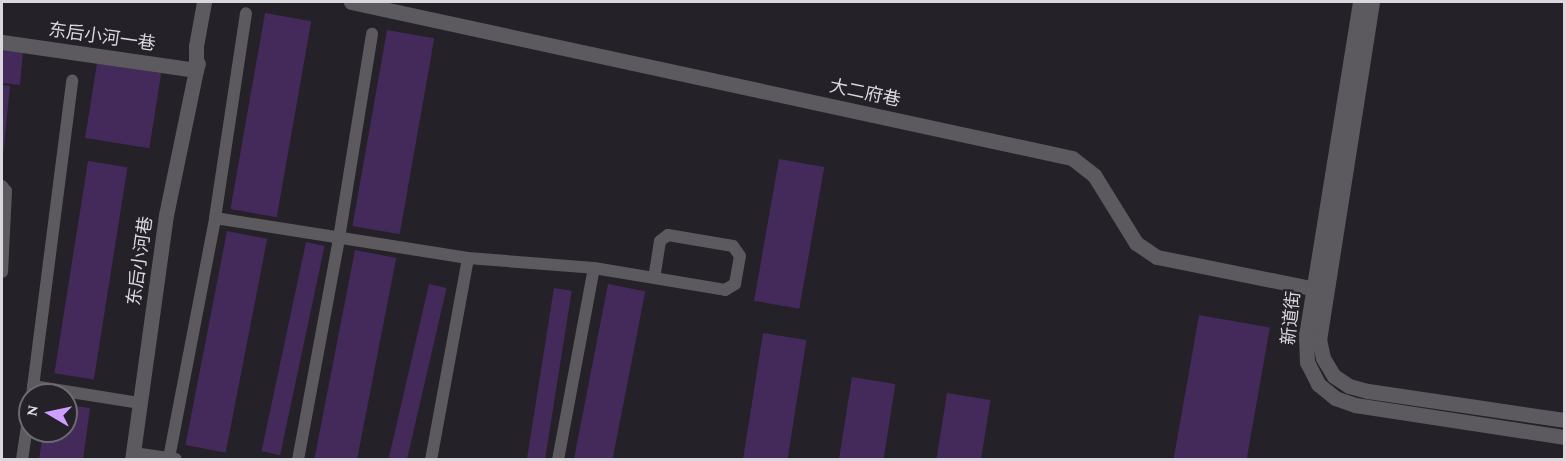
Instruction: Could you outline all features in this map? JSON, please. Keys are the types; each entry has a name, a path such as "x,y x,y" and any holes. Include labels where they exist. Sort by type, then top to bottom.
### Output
{"street":[{"name":"东后小河巷","path":"196,70 196,46 204,2"},
{"name":"东后小河巷","path":"132,456 166,215 212,2"},
{"name":"大二府巷","path":"351,2 1072,158 1094,175 1136,243 1157,257 1320,290"},
{"name":"新道街","path":"1360,2 1320,290 1319,339 1323,358 1334,376 1349,386 1564,420"},
{"name":"新道街","path":"1372,2 1320,290 1306,335 1307,362 1318,384 1335,398 1354,405 1564,437"},
{"name":"东后小河一巷","path":"2,42 196,70"}],"lane":[{"path":"132,456 173,459 215,218 246,13"},
{"path":"298,459 339,238 372,34"},
{"path":"33,383 72,81"},
{"path":"2,186 6,191 2,272"},
{"path":"215,218 468,258 594,268 725,290 735,284 740,256 733,246 668,235 660,241 654,278"},
{"path":"431,459 468,258"},
{"path":"558,459 594,268"},
{"path":"78,396 139,403"},
{"path":"22,459 24,443"}],"building":[{"path":"265,13 311,21 277,217 230,209"},
{"path":"387,30 434,38 400,234 352,226"},
{"path":"2,49 23,51 20,85 2,83"},
{"path":"97,63 161,73 149,148 85,138"},
{"path":"2,85 10,86 3,156 2,156"},
{"path":"779,159 824,167 799,309 754,301"},
{"path":"88,161 128,167 94,380 54,373"},
{"path":"227,231 267,239 226,453 185,445"},
{"path":"306,242 325,246 280,455 262,451"},
{"path":"355,250 396,258 357,460 314,460"},
{"path":"429,284 447,288 407,460 389,458"},
{"path":"608,284 645,291 613,460 574,460"},
{"path":"554,288 572,291 545,460 527,460"},
{"path":"1199,315 1270,328 1247,460 1173,460"},
{"path":"763,333 806,340 787,460 743,460"},
{"path":"852,377 895,384 883,460 839,460"},
{"path":"947,393 990,400 981,460 936,460"},
{"path":"78,406 90,408 83,460 39,460 41,443 78,443"}]}
